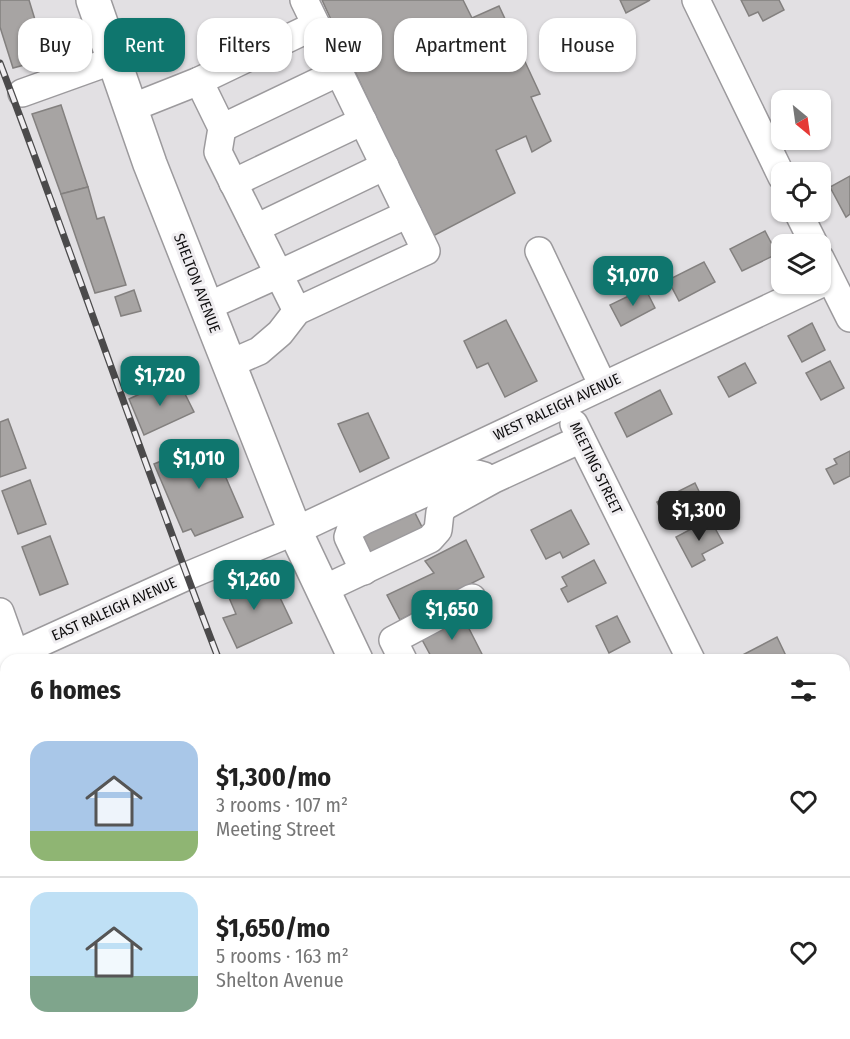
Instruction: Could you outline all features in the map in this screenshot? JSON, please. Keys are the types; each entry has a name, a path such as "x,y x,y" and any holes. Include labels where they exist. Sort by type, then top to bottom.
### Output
{"main road":[{"name":"SHELTON AVENUE","path":"93,0 104,31"},
{"name":"SHELTON AVENUE","path":"118,72 150,164 294,531 353,654"}],"street":[{"path":"304,0 313,18"},
{"path":"696,0 775,162"},
{"path":"130,108 199,81 304,31"},
{"path":"22,93 104,64"},
{"path":"222,128 339,72 426,251 297,311 280,333 259,351 228,364"},
{"path":"199,81 222,128 218,152 297,311"},
{"path":"233,183 363,121"},
{"path":"256,228 385,166"},
{"path":"206,307 408,214"},
{"path":"538,251 603,386"},
{"path":"831,281 850,318"},
{"name":"WEST RALEIGH AVENUE","path":"294,531 359,512 436,480 490,439 789,294"},
{"name":"MEETING STREET","path":"564,404 572,443 688,654"},
{"path":"490,439 499,477"},
{"path":"322,590 430,539 438,530 438,518 445,506 499,477 572,443"},
{"path":"436,480 467,474 499,477"},
{"path":"359,512 348,537 364,571"},
{"name":"EAST RALEIGH AVENUE","path":"14,654 294,531"},
{"path":"398,650 472,598"},
{"path":"0,612 7,654"}],"building":[{"path":"0,0 29,0 34,18 18,18 18,67 13,68 0,27"},
{"path":"322,0 463,0 472,18 394,18 394,72 527,72 527,66 540,94 531,97 551,141 532,152 526,136 496,150 515,193 433,236 355,72 382,72 382,18 330,18"},
{"path":"620,0 650,0 626,13"},
{"path":"741,0 779,0 784,10 763,21 758,12 749,16"},
{"path":"499,6 505,18 472,18"},
{"path":"61,105 88,187 61,194 32,114"},
{"path":"850,176 850,214 846,217 831,189 831,186"},
{"path":"88,187 97,219 104,217 126,285 95,293 61,194"},
{"path":"765,231 771,242 771,257 742,271 730,249"},
{"path":"704,262 715,282 679,301 668,280"},
{"path":"645,288 655,308 621,326 610,305"},
{"path":"134,290 141,311 121,316 115,297"},
{"path":"506,320 537,381 505,397 488,363 477,368 464,341"},
{"path":"812,323 825,350 802,362 788,336"},
{"path":"830,361 844,388 821,400 806,373"},
{"path":"745,363 756,383 729,397 718,377"},
{"path":"170,380 175,392 182,388 194,412 144,435 129,399"},
{"path":"660,390 672,414 627,437 615,413"},
{"path":"368,413 389,458 360,472 338,424"},
{"path":"8,419 26,468 0,477 0,422"},
{"path":"210,441 243,517 195,536 191,529 183,532 154,464"},
{"path":"850,451 850,476 834,484 826,469 837,464 834,459"},
{"path":"30,480 46,524 18,534 2,491"},
{"path":"695,483 707,508 669,527 657,502"},
{"path":"411,505 425,533 373,558 359,529"},
{"path":"571,510 589,544 563,558 560,552 546,559 531,530"},
{"path":"710,519 723,543 702,554 705,560 692,567 676,537"},
{"path":"50,536 68,584 40,595 22,547"},
{"path":"466,540 484,577 400,620 387,595 434,573 425,561"},
{"path":"594,560 606,583 568,602 561,589 567,586 562,577"},
{"path":"253,573 261,588 273,583 292,623 237,648 223,618 236,614 224,586"},
{"path":"461,613 482,654 430,654 419,634"},
{"path":"617,616 630,642 609,653 596,626"},
{"path":"777,637 785,654 744,654"}],"railway":[{"path":"0,63 217,654"}]}
